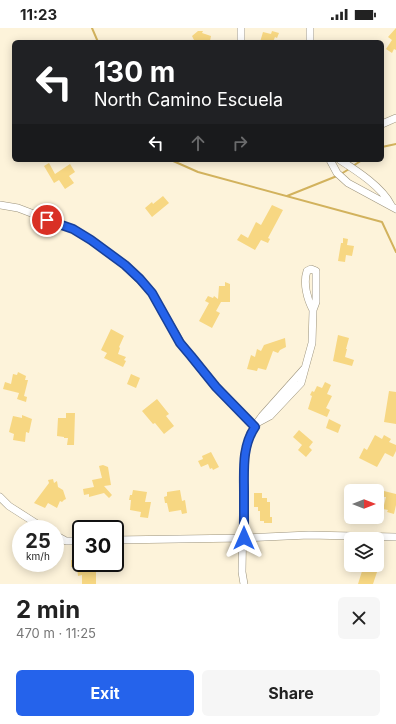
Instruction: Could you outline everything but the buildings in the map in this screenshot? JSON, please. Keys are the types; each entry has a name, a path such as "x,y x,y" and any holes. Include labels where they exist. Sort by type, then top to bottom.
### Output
{"street":[{"path":"240,28 241,40"},
{"path":"310,28 310,40"},
{"path":"384,123 396,118"},
{"path":"331,162 337,173 348,183 394,208"},
{"path":"343,162 372,183 389,200 394,208"},
{"path":"0,205 18,208 73,229 91,240 125,265 152,293 180,343 204,373 256,425"},
{"path":"244,584 242,572 244,538 244,459 247,442 250,434 262,416 304,369 312,343 313,310 316,302 316,271 311,269 307,271 305,278 309,303 313,310"},
{"path":"0,497 9,506 31,520"},
{"path":"124,540 244,538 309,535 396,537"}],"waterway":[{"path":"92,28 97,40"},
{"path":"384,147 396,144"},
{"path":"176,162 198,172 382,222 396,252"},
{"path":"353,166 359,162"},
{"path":"341,174 349,169"},
{"path":"287,196 337,176"}],"route":[{"path":"47,220 73,229 82,234 125,265 140,279 161,306 180,343 216,387 255,427 247,442 244,459 244,538"}]}
